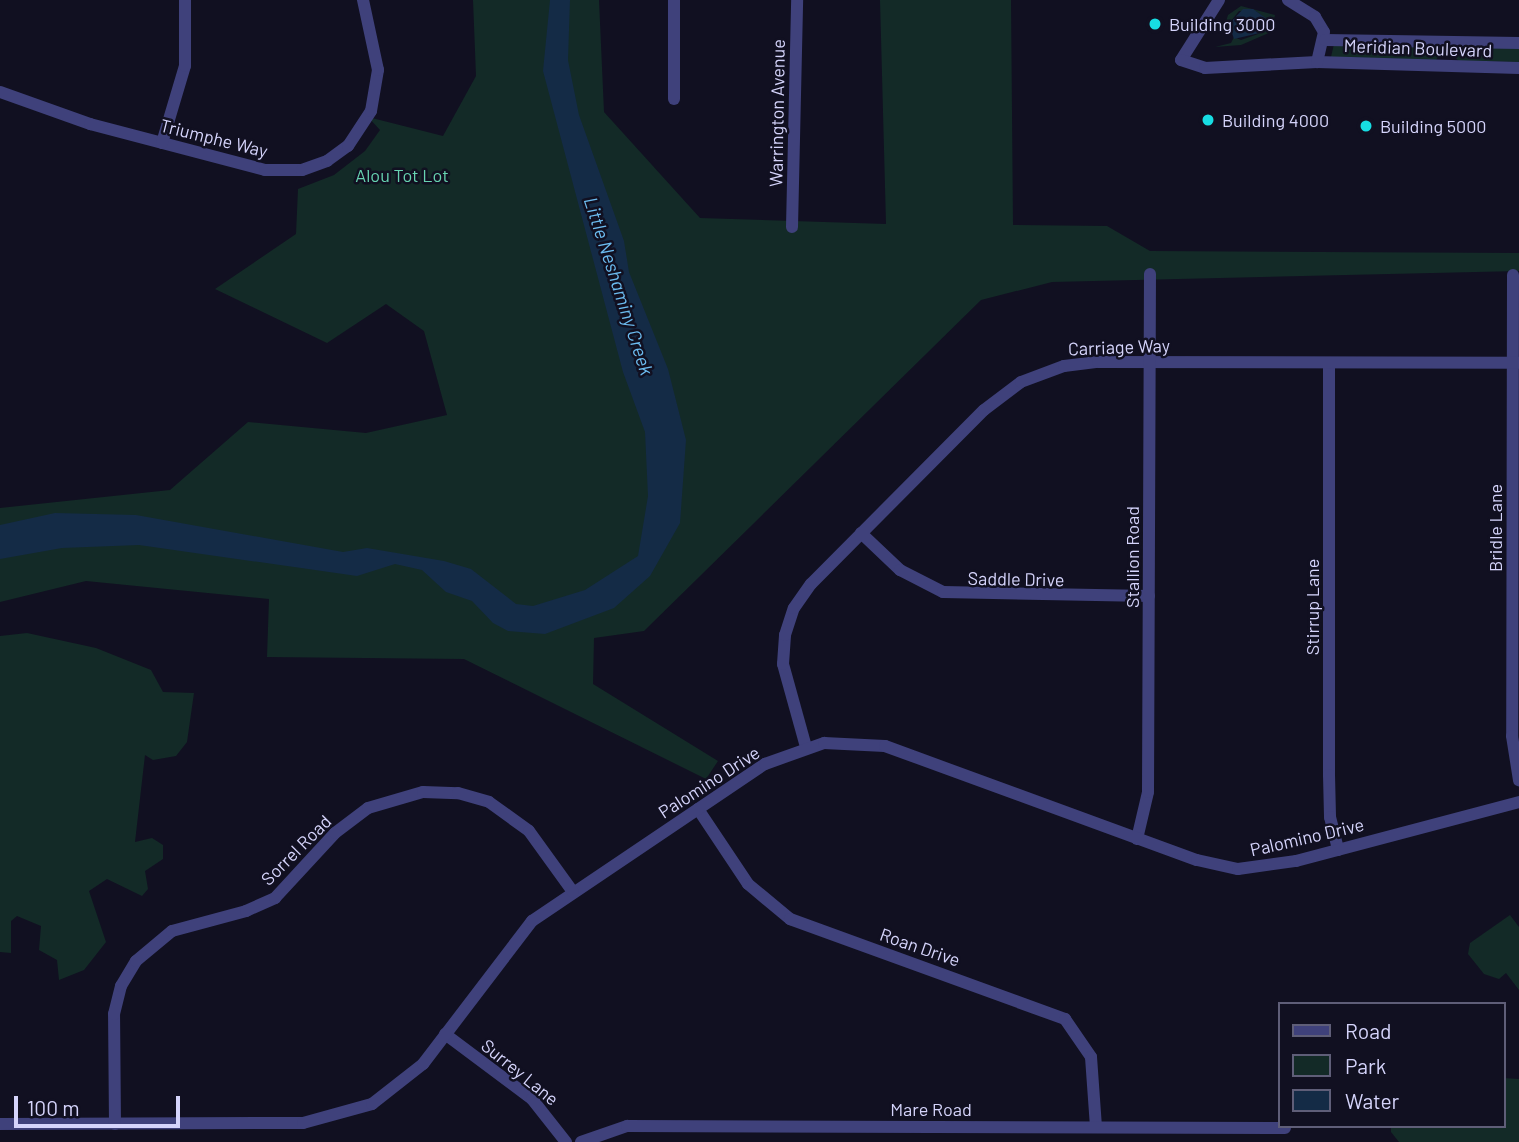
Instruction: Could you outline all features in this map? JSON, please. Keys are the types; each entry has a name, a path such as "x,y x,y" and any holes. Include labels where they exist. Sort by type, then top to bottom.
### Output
{"street":[{"path":"162,143 185,66 186,0"},
{"name":"Triumphe Way","path":"0,92 162,143 275,171 302,170 337,155 365,123 376,91 376,55 363,0"},
{"path":"674,0 674,99"},
{"name":"Warrington Avenue","path":"792,227 797,0"},
{"name":"Meridian Boulevard","path":"1219,0 1181,60 1205,68 1317,62 1519,68"},
{"name":"Meridian Boulevard","path":"1288,0 1315,17 1325,40 1317,62"},
{"name":"Meridian Boulevard","path":"1325,40 1519,43"},
{"name":"Stallion Road","path":"1137,839 1148,792 1150,274"},
{"name":"Bridle Lane","path":"1513,275 1516,363 1512,736 1519,780"},
{"name":"Carriage Way","path":"806,747 785,678 785,635 802,595 984,410 1021,382 1086,362 1516,363"},
{"name":"Stirrup Lane","path":"1329,363 1329,775 1330,817 1338,850"},
{"name":"Saddle Drive","path":"861,533 900,570 943,592 1149,597"},
{"name":"Palomino Drive","path":"0,1124 303,1123 339,1117 372,1104 402,1084 445,1034 514,938 573,892 765,764 806,747 844,741 885,746 1197,860 1238,869 1265,868 1519,802"},
{"name":"Sorrel Road","path":"115,1124 114,1014 121,986 135,961 173,932 246,911 275,898 335,833 368,808 423,792 458,793 489,803 529,831 573,892"},
{"name":"Roan Drive","path":"698,810 748,884 790,919 1065,1019 1091,1057 1096,1126"},
{"name":"Surrey Lane","path":"445,1034 531,1098 566,1142"},
{"name":"Mare Road","path":"580,1142 627,1126 1278,1128"}],"green space":[{"name":"Alou Tot Lot","path":"473,0 599,0 604,112 700,218 886,224 880,0 1011,0 1013,225 1107,226 1150,251 1519,253 1519,271 1052,282 981,300 644,631 594,638 593,684 718,761 706,779 464,659 267,657 269,599 86,581 0,602 0,508 170,490 248,422 366,433 447,415 424,331 386,304 327,343 215,289 296,234 298,189 334,175 365,151 380,130 368,117 443,136 476,76"},
{"path":"1241,6 1275,15 1271,32 1241,45 1215,47 1231,43 1234,37 1241,40 1258,34 1269,21 1256,11 1239,11 1223,31 1228,15"},
{"path":"1334,44 1436,46 1441,53 1436,60 1331,57"},
{"path":"1456,47 1519,47 1519,62 1459,61 1453,56"},
{"path":"27,633 96,648 151,670 163,692 194,693 187,742 176,756 153,760 145,755 135,842 152,838 163,845 163,859 145,871 148,889 142,896 107,879 89,891 106,942 84,970 59,980 57,960 39,950 41,926 17,916 11,921 11,953 0,952 0,636"},
{"path":"1510,915 1519,927 1519,990 1506,973 1499,979 1484,974 1468,954 1470,943"},
{"path":"1505,1078 1519,1079 1519,1142 1399,1142 1391,1128 1505,1128"}],"water":[{"name":"Little Neshaminy Creek","path":"550,0 570,0 568,60 579,115 624,241 629,272 668,369 686,440 680,523 650,576 614,608 545,634 508,631 493,623 472,601 446,592 422,570 395,564 357,576 139,545 62,548 0,559 0,525 55,513 136,515 343,552 367,548 444,561 471,569 516,604 533,606 585,590 638,556 648,496 645,432 623,372 543,71"},
{"path":"1243,9 1253,9 1270,21 1268,31 1234,39 1229,24"}],"place":[{"name":"Building 3000","path":"1155,24"},
{"name":"Building 4000","path":"1208,120"},
{"name":"Building 5000","path":"1366,126"}]}
